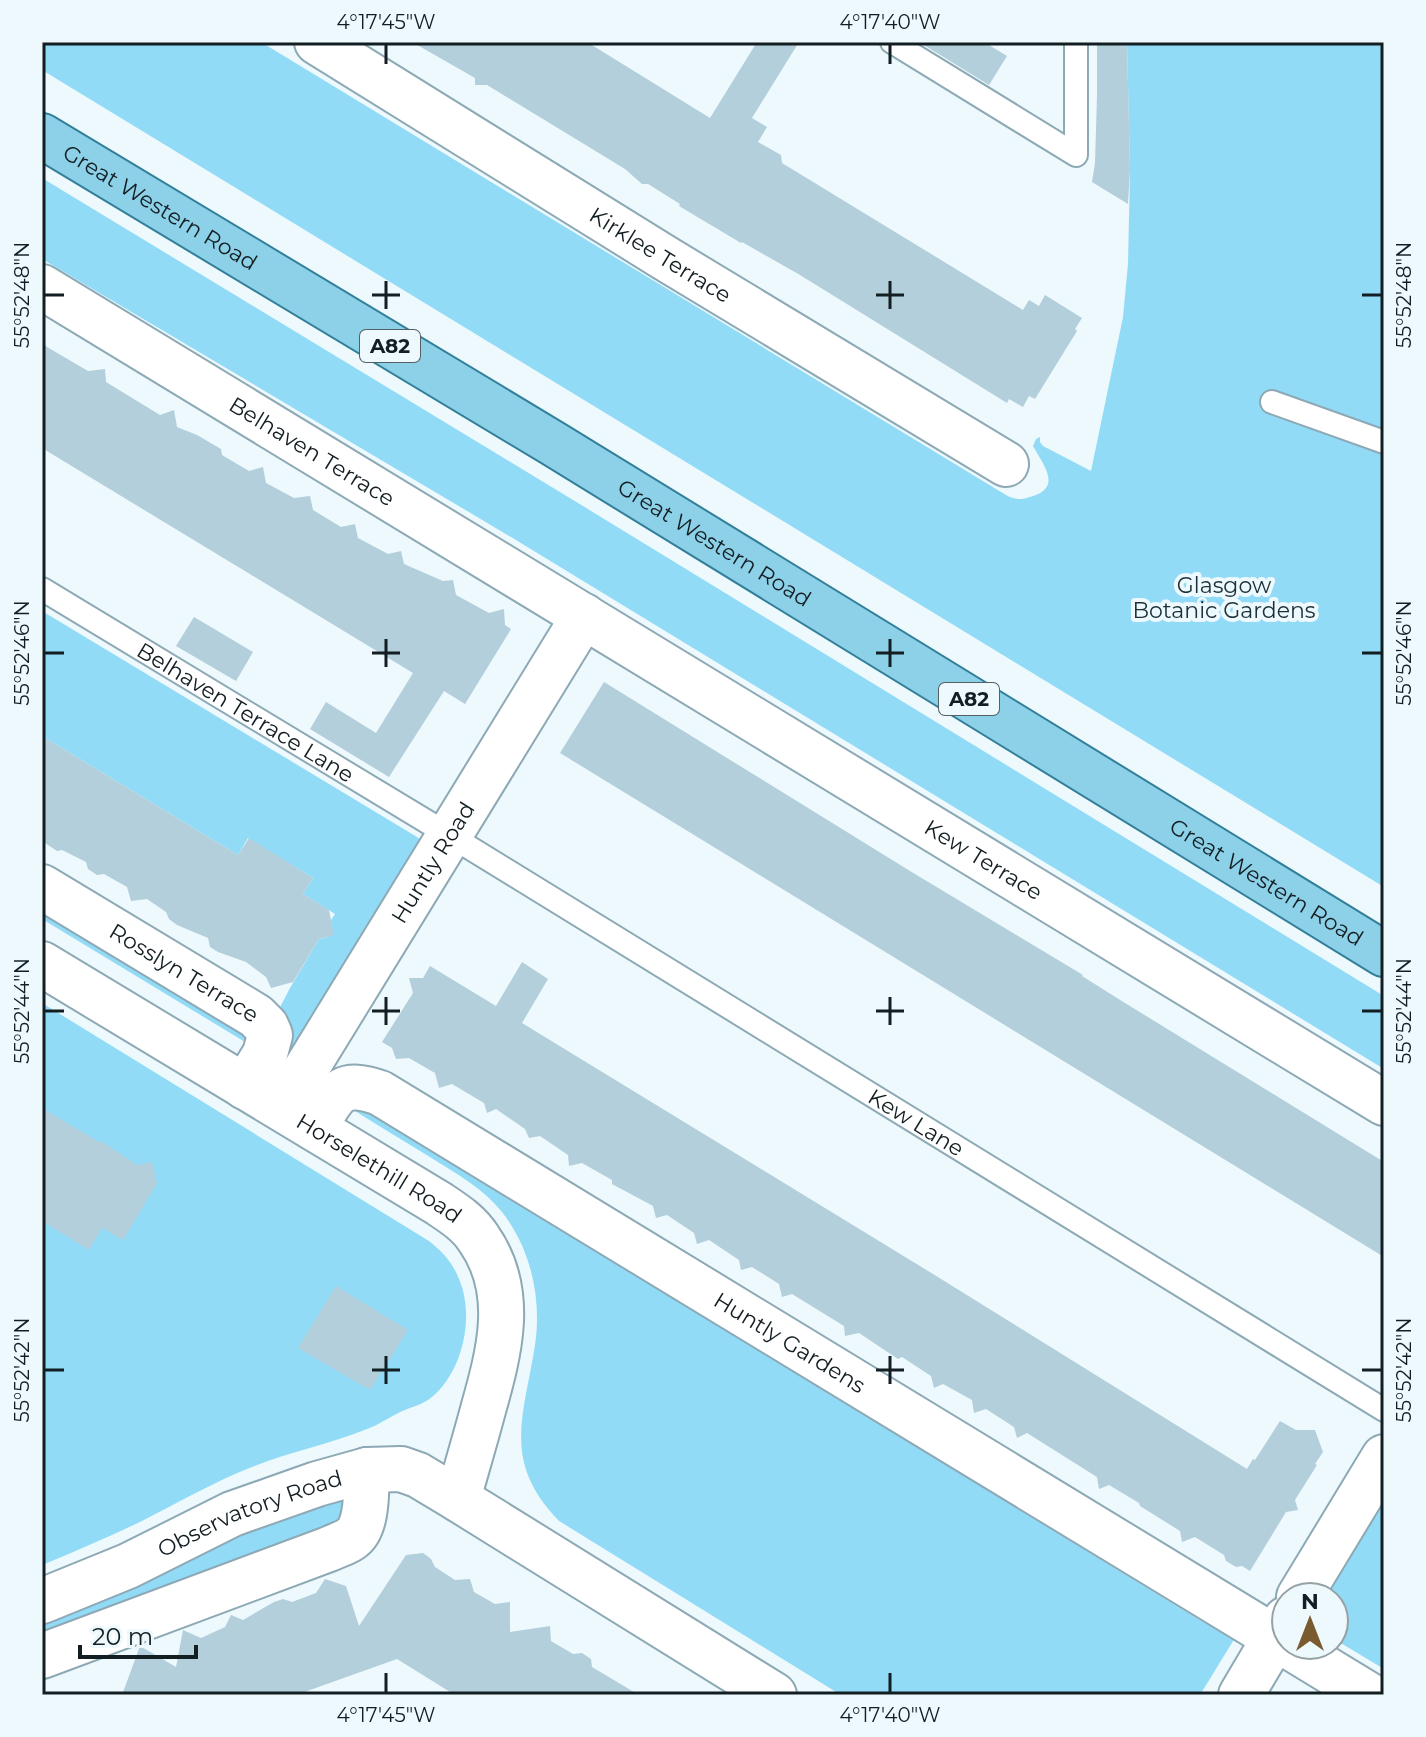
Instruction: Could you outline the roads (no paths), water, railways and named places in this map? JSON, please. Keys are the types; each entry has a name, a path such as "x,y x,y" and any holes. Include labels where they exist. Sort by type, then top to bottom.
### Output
{"main road":[{"name":"Great Western Road","path":"42,136 554,444 1384,954"}],"street":[{"name":"Kirklee Terrace","path":"317,42 665,258 1006,464"},
{"name":"Belhaven Terrace","path":"42,287 584,616"},
{"name":"Huntly Road","path":"280,1107 584,616"},
{"name":"Kew Terrace","path":"584,616 1384,1103"},
{"name":"Rosslyn Terrace","path":"42,887 256,1016 270,1035 268,1046 280,1107"},
{"name":"Horselethill Road","path":"42,964 463,1220 479,1237 494,1268 501,1294 502,1324 498,1350 458,1499"},
{"name":"Huntly Gardens","path":"280,1107 333,1099 348,1087 380,1093 1270,1623"},
{"path":"1309,1581 1384,1457"},
{"name":"Observatory Road","path":"42,1601 128,1566 232,1514 304,1488 367,1470 401,1469 418,1475 458,1499"},
{"path":"42,1656 352,1539 363,1519 367,1470"},
{"path":"458,1499 774,1695"},
{"path":"1241,1695 1270,1646"},
{"path":"1320,1661 1359,1692"}],"lane":[{"path":"892,42 1076,155 1076,42"},
{"path":"1272,402 1384,442"},
{"name":"Belhaven Terrace Lane","path":"42,589 449,835"},
{"name":"Kew Lane","path":"449,835 1384,1410"}],"park label":[{"name":"Glasgow Botanic Gardens","path":"1224,598"}]}
